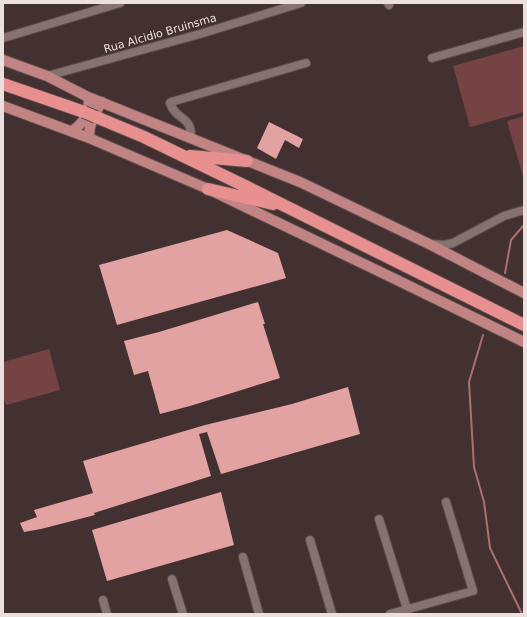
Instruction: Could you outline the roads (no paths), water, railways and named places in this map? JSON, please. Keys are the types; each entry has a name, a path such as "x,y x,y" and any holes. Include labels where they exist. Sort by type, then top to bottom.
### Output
{"highway":[{"path":"3,84 90,114 144,137 524,325"},
{"path":"183,156 247,161"},
{"path":"208,189 288,207"}],"main road":[{"path":"3,60 47,76 88,97 300,182 429,244 524,293"},
{"path":"72,132 86,117 90,105 88,97"},
{"path":"89,138 91,121 102,102"},
{"path":"3,106 89,138 208,189 524,342"}],"street":[{"path":"3,38 120,3"},
{"name":"Rua Alcidio Bruinsma","path":"47,76 192,36 301,3"},
{"path":"432,58 524,32"},
{"path":"191,138 191,127 188,122 174,111 170,103 171,102 306,63"},
{"path":"429,244 444,245 453,243 504,216 524,210"},
{"path":"390,614 473,591 446,502"},
{"path":"379,519 407,609"},
{"path":"310,540 332,614"},
{"path":"243,557 259,614"},
{"path":"172,580 183,614"},
{"path":"103,600 107,614"}],"waterway":[{"path":"505,273 511,240 524,225"},
{"path":"483,335 469,382 474,467 484,502 490,548 522,614"}]}
